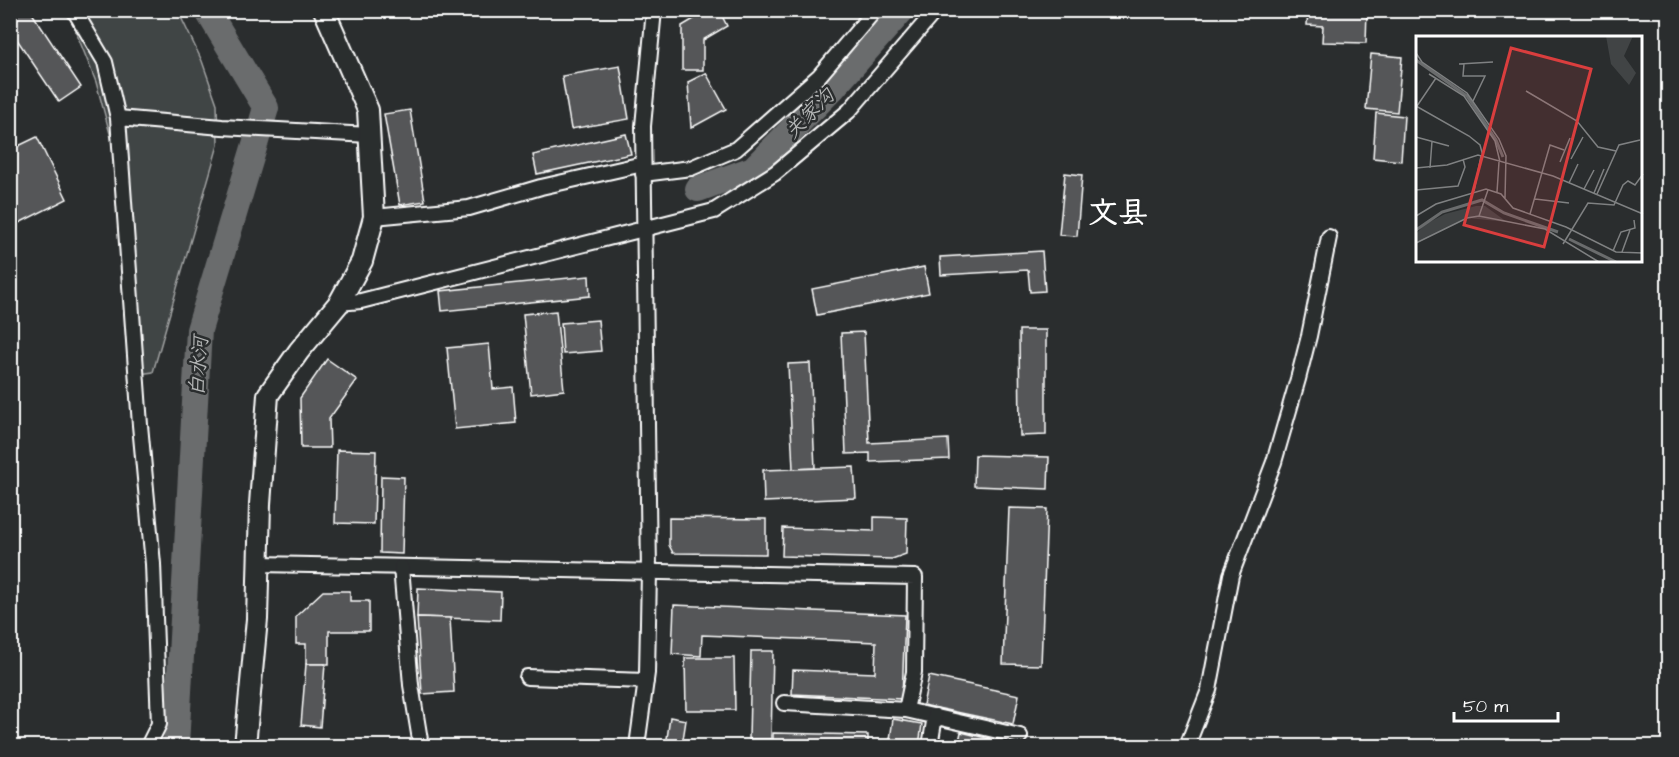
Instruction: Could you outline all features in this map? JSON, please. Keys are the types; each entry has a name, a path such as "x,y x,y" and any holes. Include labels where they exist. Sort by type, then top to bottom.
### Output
{"highway":[{"path":"244,747 257,619 268,395 299,351 339,303 362,261 374,217 361,135 368,110 330,12"}],"street":[{"path":"74,10 105,62 118,118 140,425 153,564 159,724 148,747"},
{"path":"637,747 646,681 649,572 643,126 654,10"},
{"path":"374,217 469,208 541,187 643,169 691,168 736,149 819,76 875,10"},
{"path":"339,303 361,301 714,211 776,173 849,111 936,10"},
{"path":"118,118 222,128 361,135"},
{"path":"1187,747 1209,690 1232,575 1274,462 1298,378 1329,237"},
{"path":"259,564 915,577 914,672 906,710"},
{"path":"401,567 411,685 422,747"},
{"path":"527,677 646,681"},
{"path":"784,704 906,710 1020,736"},
{"path":"930,747 934,716"}],"shaded area":[{"path":"65,11 178,11 202,61 217,104 218,145 153,372 133,375 119,167 96,82 72,22"}],"building":[{"path":"10,10 30,10 81,87 59,102 10,29"},
{"path":"709,10 719,10 727,26 703,40 703,70 682,70 682,26"},
{"path":"1308,10 1367,10 1366,43 1322,42 1323,26 1307,25"},
{"path":"1371,54 1402,57 1397,112 1366,109"},
{"path":"620,66 629,119 571,129 562,76"},
{"path":"706,73 726,109 691,128 688,82"},
{"path":"410,110 425,201 400,205 384,114"},
{"path":"1376,113 1404,116 1401,161 1373,158"},
{"path":"626,134 631,154 537,174 533,155"},
{"path":"37,137 67,199 13,226 10,221 10,150"},
{"path":"1065,173 1082,175 1077,236 1059,235"},
{"path":"1042,251 1045,291 1030,292 1028,270 941,275 940,257"},
{"path":"924,267 929,293 817,315 812,289"},
{"path":"589,276 590,296 442,311 440,291"},
{"path":"556,311 564,390 531,394 523,314"},
{"path":"598,320 601,351 563,354 561,323"},
{"path":"1019,330 1046,330 1046,435 1020,436"},
{"path":"864,332 869,443 948,439 949,459 870,462 870,453 846,454 841,333"},
{"path":"489,344 493,389 513,387 516,423 455,429 447,348"},
{"path":"327,359 357,380 329,419 330,448 301,448 300,398"},
{"path":"810,363 815,468 793,469 788,364"},
{"path":"337,450 376,451 374,524 335,523"},
{"path":"975,455 1049,457 1048,489 974,486"},
{"path":"854,467 856,498 764,502 763,470"},
{"path":"381,476 404,477 402,554 380,553"},
{"path":"1009,508 1047,509 1041,665 1003,664"},
{"path":"874,517 907,518 906,554 892,559 782,556 783,528 874,531"},
{"path":"669,518 766,519 766,554 673,553 669,545"},
{"path":"418,588 501,592 500,620 417,617"},
{"path":"323,591 350,591 350,601 369,601 369,631 329,631 329,664 306,664 306,644 296,644 296,616"},
{"path":"674,605 905,615 902,699 792,694 793,670 875,673 876,642 702,635 701,656 672,654"},
{"path":"417,617 450,618 454,692 422,694"},
{"path":"751,651 773,651 771,739 749,739"},
{"path":"685,658 734,658 735,710 686,710"},
{"path":"306,664 325,664 320,727 301,725"},
{"path":"929,676 1019,695 1013,724 923,705"},
{"path":"670,717 686,720 682,746 666,746"},
{"path":"893,719 922,724 919,746 889,746"},
{"path":"961,732 990,739 988,746 958,746"},
{"path":"773,733 868,735 868,746 773,746"}],"waterway":[{"name":"白水河","path":"176,746 199,330 266,108 207,10"},
{"name":"关家沟","path":"698,189 753,169 834,87 902,10"}],"district":[{"name":"文县","path":"1118,212"}]}
